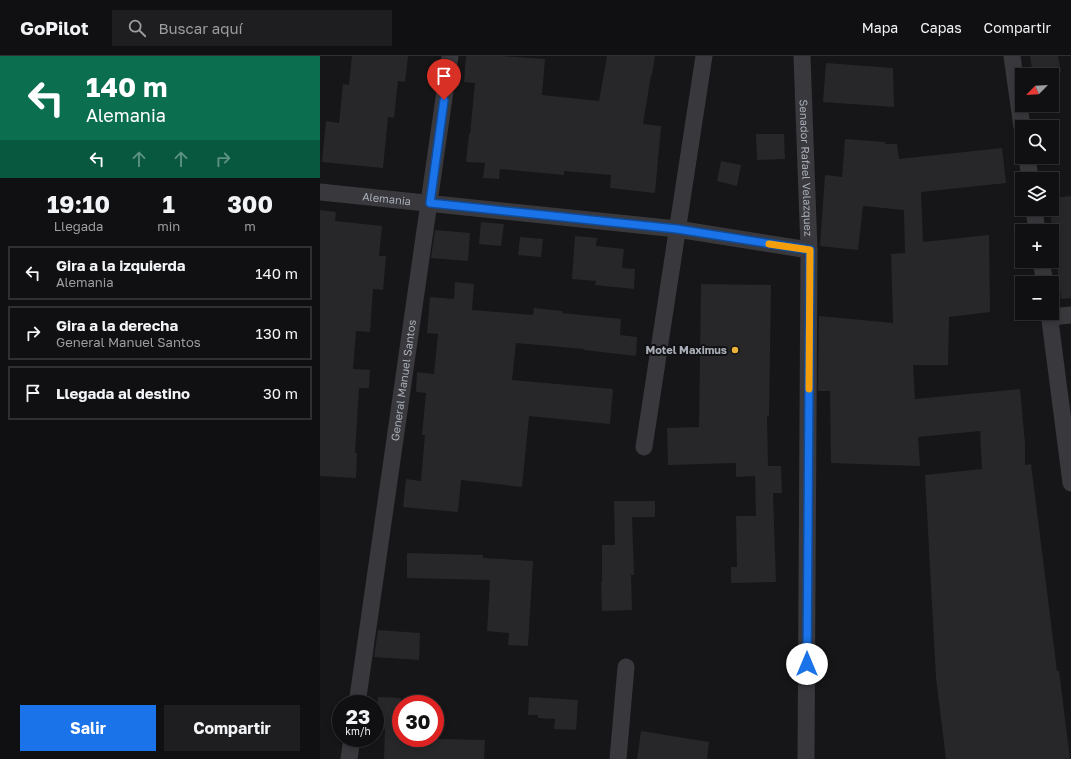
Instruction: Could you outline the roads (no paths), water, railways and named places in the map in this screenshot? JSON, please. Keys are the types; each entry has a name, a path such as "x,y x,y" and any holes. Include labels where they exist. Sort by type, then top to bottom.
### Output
{"street":[{"name":"General Manuel Santos","path":"358,695 450,56"},
{"path":"644,447 704,56"},
{"name":"Senador Rafael Velazquez","path":"802,56 810,250 806,759"},
{"path":"1012,56 1021,120"},
{"name":"Alemania","path":"320,192 677,229 810,250"},
{"path":"1059,315 1071,315"},
{"path":"1050,320 1071,483"},
{"path":"618,759 626,667"},
{"path":"349,759 351,747"}],"place":[{"name":"Motel Maximus","path":"735,350"}]}
